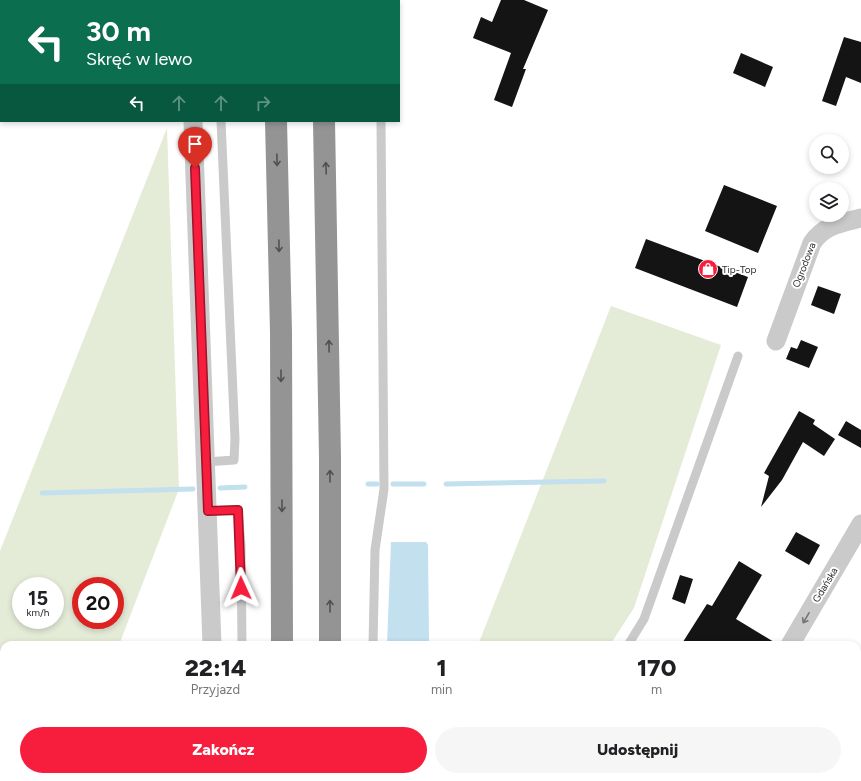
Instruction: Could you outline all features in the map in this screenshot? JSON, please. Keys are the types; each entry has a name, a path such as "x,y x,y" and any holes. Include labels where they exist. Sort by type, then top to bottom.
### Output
{"highway":[{"path":"276,122 281,340 282,641"},
{"path":"324,122 330,456 330,641"}],"street":[{"path":"193,122 212,641"},
{"name":"Ogrodowa","path":"776,342 812,242 818,233 830,226 861,218"},
{"name":"Gdańska","path":"792,641 861,524"}],"lane":[{"path":"206,462 234,460 235,432 221,122"},
{"path":"373,641 375,550 384,489 381,122"},
{"path":"630,641 644,619 738,356"},
{"path":"208,511 238,510 241,545 242,641"}],"green space":[{"path":"167,128 179,489 121,641 0,641 0,551"},
{"path":"611,306 721,345 634,608 613,641 480,641"}],"water":[{"path":"391,542 426,542 428,545 429,641 387,641"}],"building":[{"path":"501,0 524,0 548,10 523,69 526,69 512,107 494,100 511,53 473,38 481,17 492,22"},
{"path":"844,37 861,42 861,83 846,77 836,106 822,101"},
{"path":"741,53 773,67 765,87 733,73"},
{"path":"724,185 777,206 758,253 705,231"},
{"path":"646,239 748,277 737,307 635,268"},
{"path":"818,286 841,294 834,314 811,305"},
{"path":"801,340 818,347 809,368 786,359 791,347 797,349"},
{"path":"799,411 815,420 813,424 835,439 824,456 803,442 782,480 761,507 769,476 764,473"},
{"path":"846,421 861,430 861,448 838,435"},
{"path":"796,532 820,545 809,565 785,551"},
{"path":"739,561 762,575 736,619 772,641 684,641 707,604 712,606"},
{"path":"680,575 693,579 685,604 672,599"}],"waterway":[{"path":"446,484 604,481"},
{"path":"368,484 377,484"},
{"path":"393,484 424,484"},
{"path":"220,488 245,487"},
{"path":"42,493 193,489"}],"place":[{"name":"Tip-Top","path":"708,269"}],"route":[{"path":"195,168 208,511 230,509 238,510 241,545 241,588"}]}
